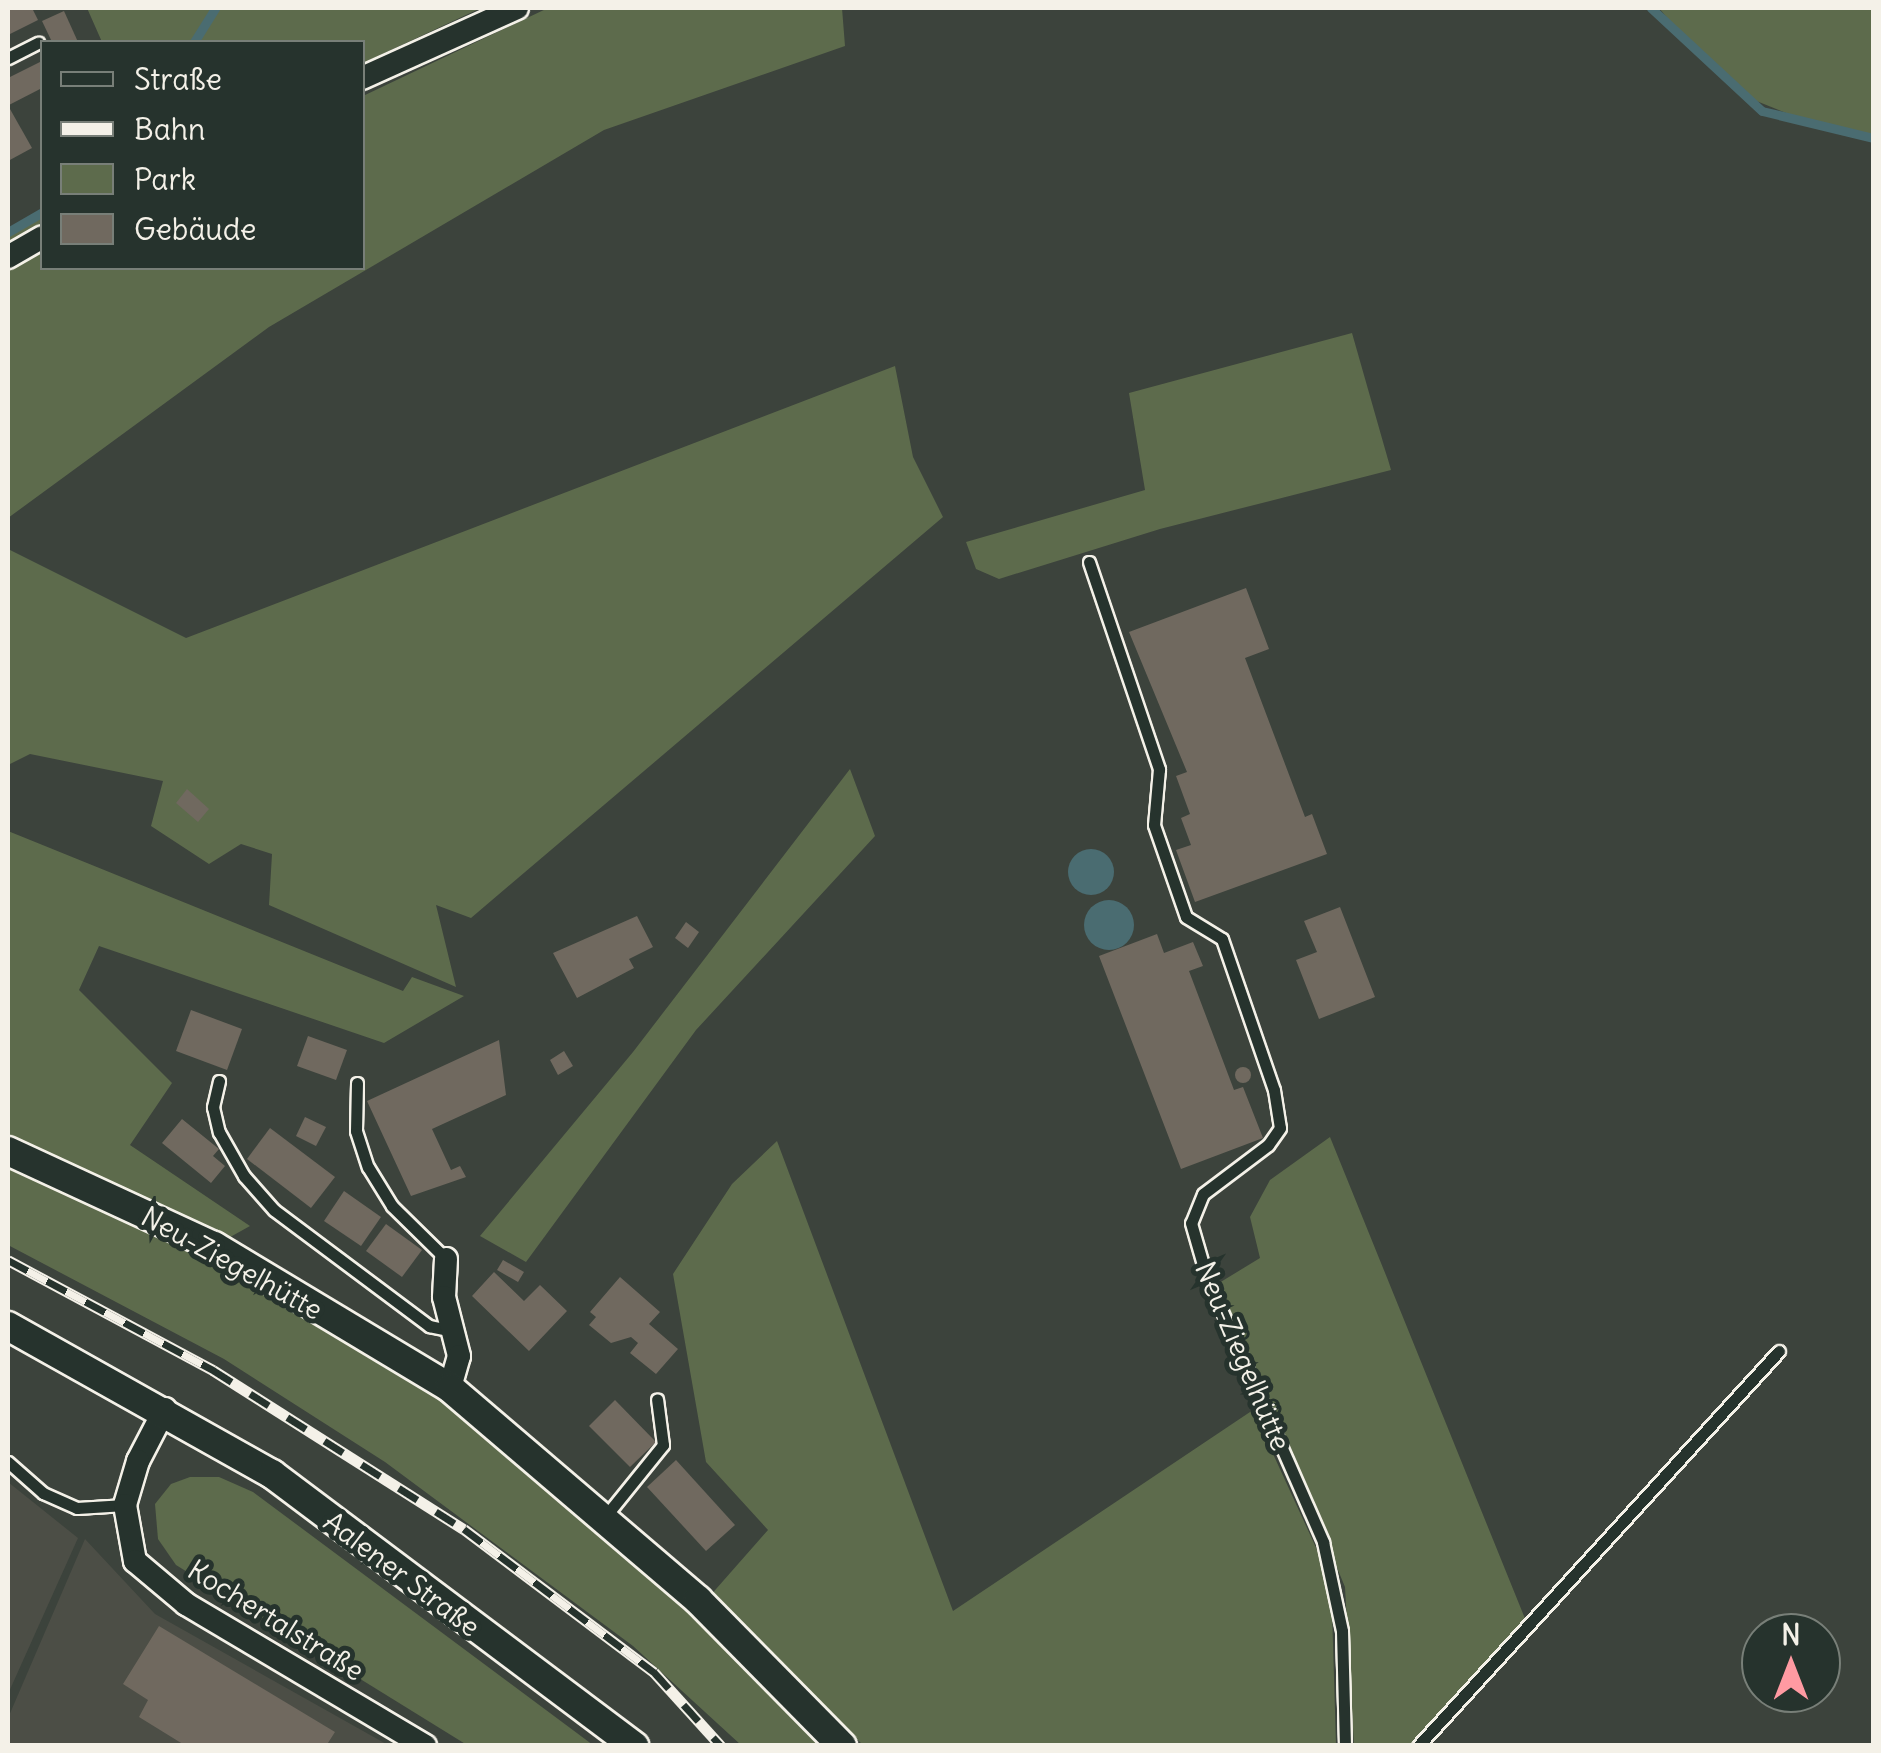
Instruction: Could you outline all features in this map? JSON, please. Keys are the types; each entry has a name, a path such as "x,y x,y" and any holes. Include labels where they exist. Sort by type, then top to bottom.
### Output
{"street":[{"path":"365,77 518,8"},
{"path":"8,256 40,238"},
{"name":"Neu-Ziegelhütte","path":"8,1151 214,1246 450,1388 698,1600 842,1746"},
{"path":"446,1259 444,1297 459,1356 450,1388"},
{"name":"Aalener Straße","path":"8,1326 165,1409 272,1474 634,1746"},
{"name":"Kochertalstraße","path":"165,1409 138,1461 125,1505 134,1561 186,1604 425,1746"}],"lane":[{"path":"8,58 38,43"},
{"name":"Neu-Ziegelhütte","path":"1089,562 1159,769 1154,826 1186,918 1222,939 1274,1090 1280,1128 1268,1145 1204,1194 1192,1223 1206,1275 1322,1542 1342,1631 1346,1746"},
{"name":"Neu-Ziegelhütte","path":"219,1080 213,1106 219,1132 244,1176 274,1210 428,1326 453,1332"},
{"path":"357,1083 356,1131 368,1167 392,1206 446,1259"},
{"path":"1418,1746 1779,1351"},
{"path":"604,1518 664,1445 657,1399"},
{"path":"8,1462 42,1494 77,1508 125,1505"}],"shaded area":[{"path":"8,1482 78,1538 8,1694"},
{"path":"85,1539 155,1614 388,1745 8,1746 8,1718"}],"green space":[{"path":"87,8 481,8 365,62 365,40 101,40"},
{"path":"548,8 842,8 845,46 604,130 269,327 8,518 8,234 40,213 40,270 365,270 365,95"},
{"path":"1659,8 1873,8 1873,138 1838,134 1749,98 1697,54"},
{"path":"1352,333 1391,470 1160,529 999,579 976,569 966,542 1145,490 1129,393"},
{"path":"895,366 913,457 943,517 471,918 436,905 456,987 269,905 272,854 241,844 209,864 151,826 163,781 30,754 8,765 8,549 186,638"},
{"path":"850,769 875,836 696,1030 526,1262 480,1236 633,1052"},
{"path":"8,831 403,991 412,977 464,996 384,1043 99,946 79,990 172,1083 130,1145 250,1226 214,1246 8,1158"},
{"path":"1330,1137 1526,1621 1412,1745 1354,1745 1345,1587 1219,1283 1260,1258 1250,1217 1270,1180"},
{"path":"777,1141 953,1611 1253,1410 1318,1552 1332,1610 1336,1745 863,1745 709,1597 768,1530 706,1462 673,1274 732,1184"},
{"path":"8,1162 211,1257 447,1399 691,1609 828,1745 741,1745 633,1646 385,1462 224,1359 8,1245"},
{"path":"190,1477 219,1477 253,1492 593,1745 467,1745 176,1565 158,1539 155,1504 171,1484"}],"water":[{"path":"1091,849 1107,856 1114,872 1107,888 1091,895 1075,888 1068,872 1075,856"},
{"path":"1109,900 1127,907 1134,925 1127,943 1109,950 1091,943 1084,925 1091,907"}],"building":[{"path":"8,8 32,8 38,20 8,35"},
{"path":"64,11 77,40 51,40 42,21"},
{"path":"40,62 40,89 9,105 8,78"},
{"path":"8,110 32,148 8,161"},
{"path":"1246,588 1269,649 1245,658 1305,817 1312,814 1327,854 1195,902 1176,850 1191,845 1181,818 1190,814 1176,776 1187,772 1129,632"},
{"path":"187,789 209,809 198,822 176,803"},
{"path":"1340,907 1375,997 1319,1019 1296,960 1317,952 1304,921"},
{"path":"637,916 653,947 629,959 634,968 577,998 553,953"},
{"path":"686,922 699,932 688,948 675,938"},
{"path":"1157,934 1164,953 1193,942 1203,966 1189,971 1234,1090 1243,1087 1263,1138 1181,1169 1099,956"},
{"path":"191,1010 242,1029 227,1070 176,1051"},
{"path":"308,1036 347,1050 336,1080 297,1066"},
{"path":"499,1040 506,1095 432,1129 451,1170 460,1166 466,1177 411,1196 367,1101"},
{"path":"564,1051 573,1066 558,1075 550,1060"},
{"path":"1243,1067 1251,1075 1243,1083 1235,1075"},
{"path":"305,1117 326,1127 316,1146 296,1136"},
{"path":"182,1119 219,1149 213,1156 225,1166 211,1183 162,1143"},
{"path":"270,1128 335,1177 311,1208 247,1159"},
{"path":"344,1191 381,1217 361,1246 324,1221"},
{"path":"386,1224 422,1250 402,1277 366,1251"},
{"path":"503,1260 524,1272 518,1282 497,1270"},
{"path":"494,1272 524,1301 540,1285 567,1311 529,1351 472,1296"},
{"path":"620,1277 660,1312 649,1324 678,1349 656,1374 630,1353 638,1343 631,1337 611,1343 589,1325 596,1317 590,1312"},
{"path":"615,1400 656,1442 630,1467 589,1426"},
{"path":"676,1460 735,1525 706,1551 647,1487"},
{"path":"159,1626 335,1732 326,1746 186,1746 139,1717 148,1700 123,1684"}],"waterway":[{"path":"195,40 215,8"},
{"path":"1651,8 1762,111 1874,138"},
{"path":"8,232 40,213"}],"railway":[{"path":"8,1260 213,1370 464,1529 654,1672 721,1746"}]}
